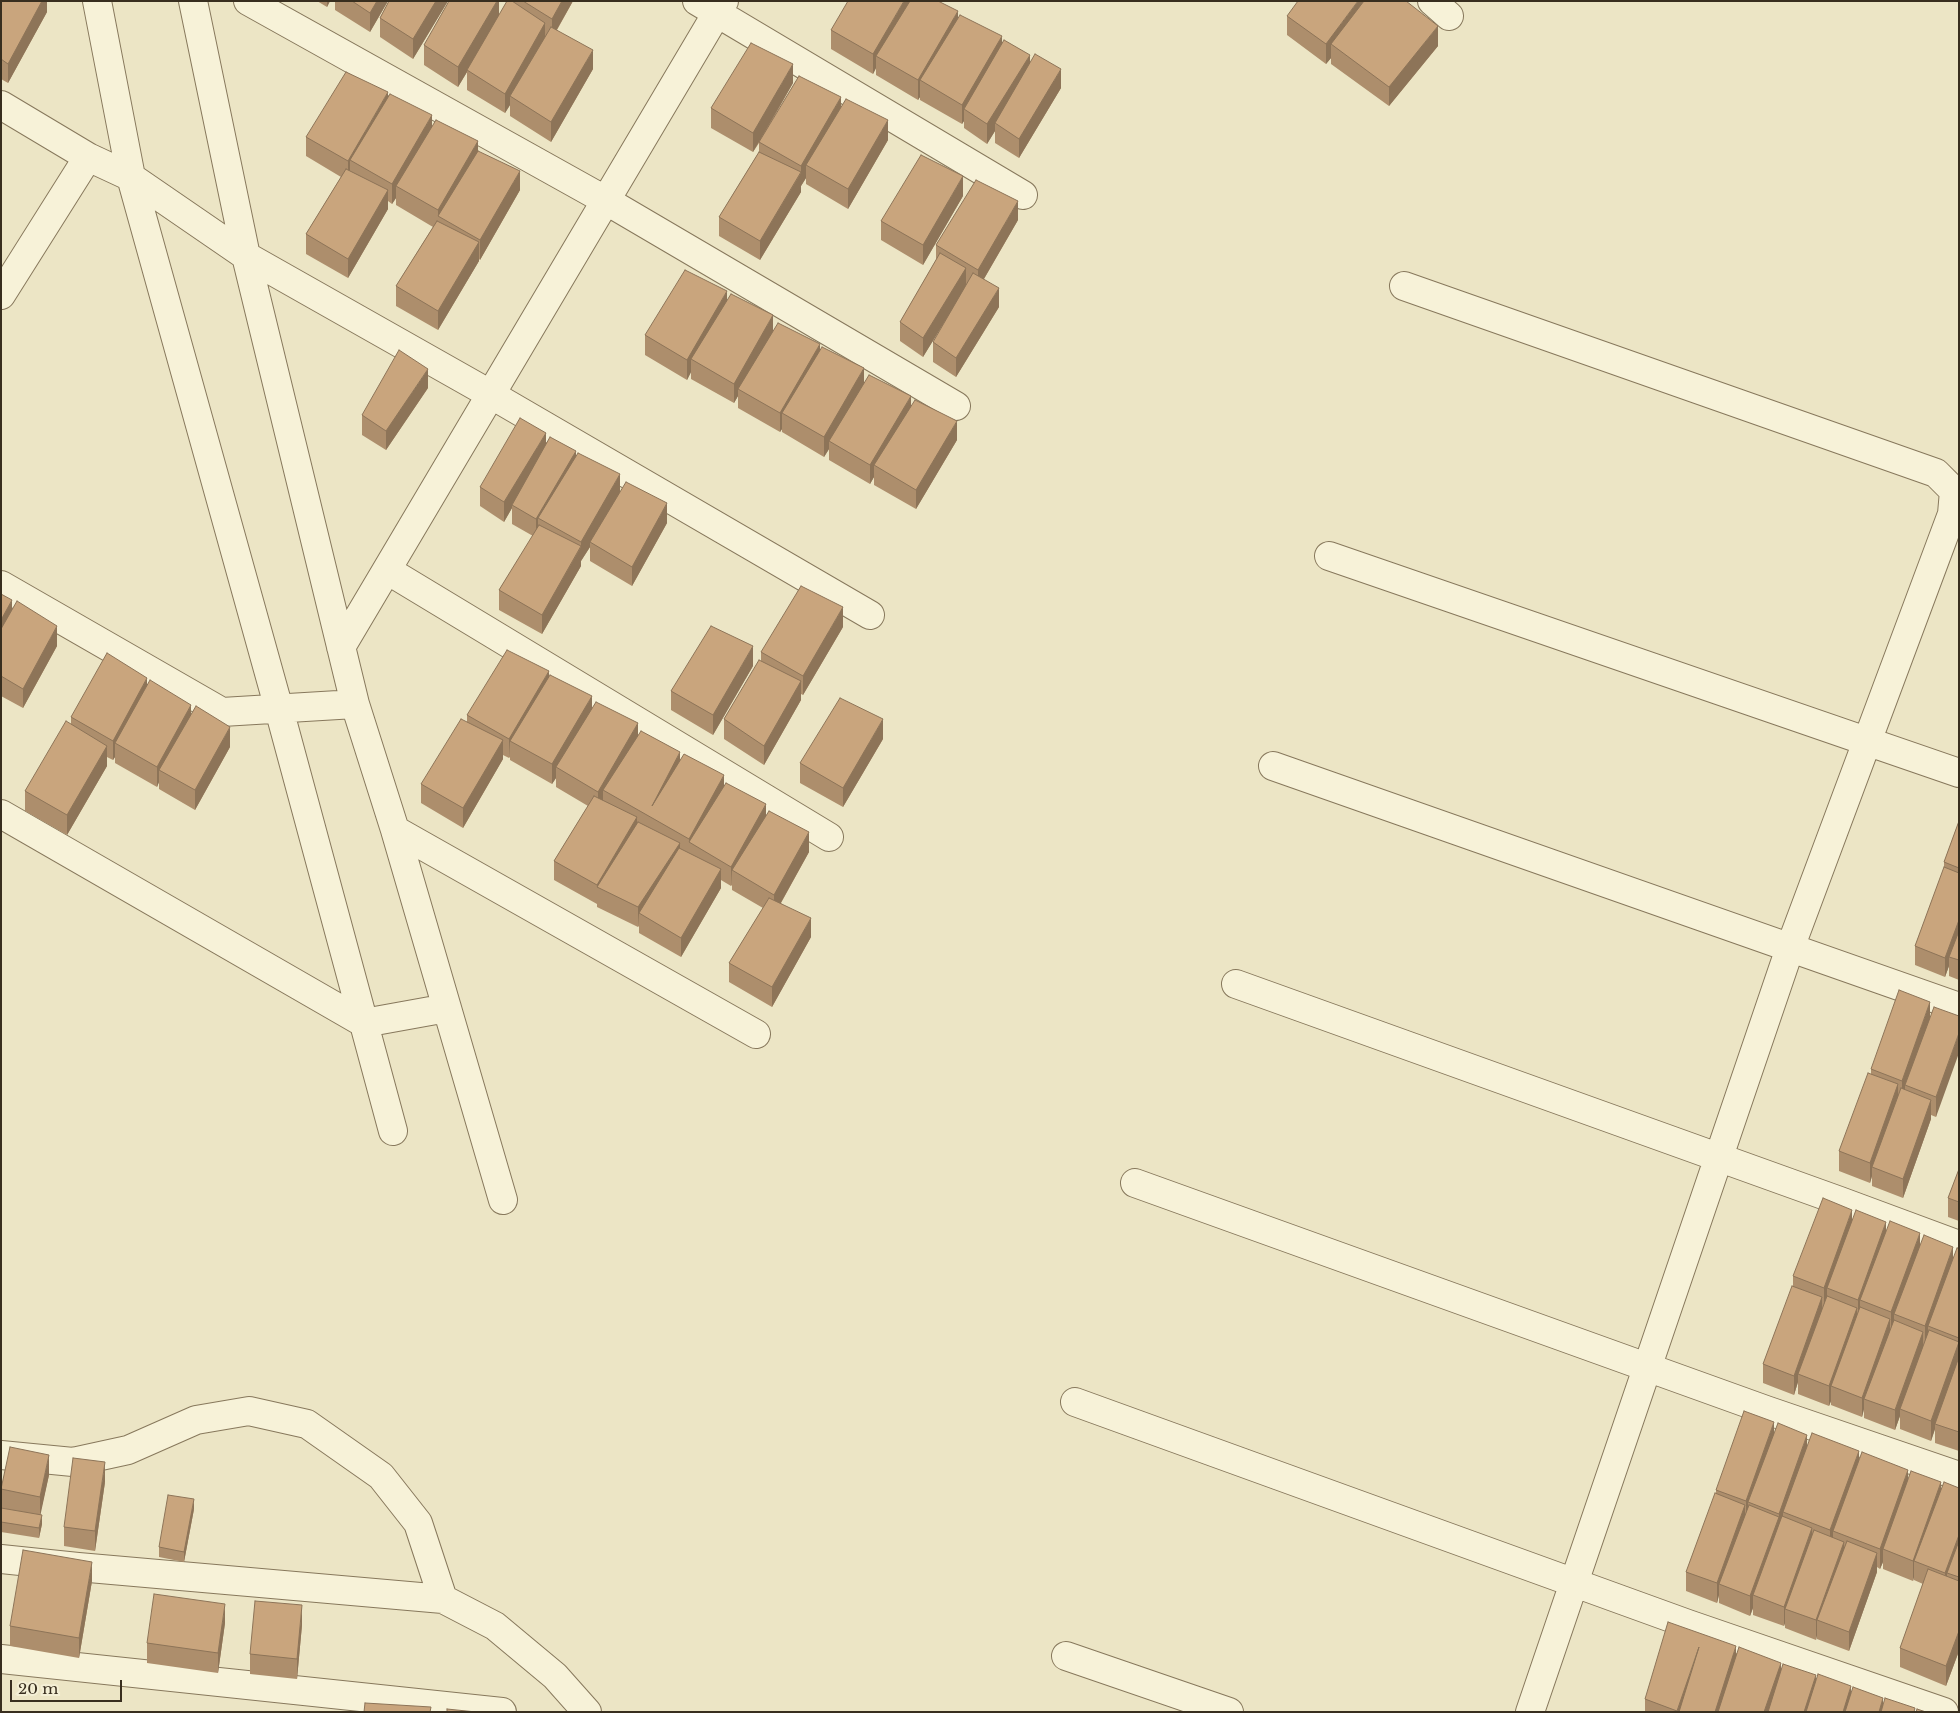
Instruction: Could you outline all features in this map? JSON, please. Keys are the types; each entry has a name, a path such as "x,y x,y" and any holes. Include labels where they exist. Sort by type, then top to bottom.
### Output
{"street":[{"path":"97,1 131,177 279,709 393,1131"},
{"path":"193,1 246,256 355,704 395,830 503,1200"},
{"path":"248,1 605,200 956,406"},
{"path":"341,647 605,200 712,5 1023,195"},
{"path":"1,105 88,157 131,177 246,256 490,394 870,616"},
{"path":"1,295 88,157"},
{"path":"1404,286 1936,473 1954,491 1952,514 1790,948 1530,1712"},
{"path":"1329,556 1959,773"},
{"path":"387,570 829,837"},
{"path":"1,585 222,712 355,704"},
{"path":"1273,766 1959,1007"},
{"path":"1,814 364,1023 447,1008"},
{"path":"395,830 756,1034"},
{"path":"1236,984 1959,1245"},
{"path":"1135,1183 1646,1368 1959,1476"},
{"path":"1075,1402 1688,1624 1944,1712"},
{"path":"1,1455 73,1462 128,1450 196,1420 249,1411 307,1424 381,1476 418,1523 443,1599"},
{"path":"1,1558 78,1567 443,1599 494,1626 555,1676 587,1712"},
{"path":"1066,1656 1229,1712"},
{"path":"1,1659 502,1712"}],"building":[{"path":"1,1 42,1 8,64 1,59"},
{"path":"352,1 377,1 370,13"},
{"path":"389,1 436,1 413,39 380,18"},
{"path":"449,1 497,1 458,67 424,45"},
{"path":"507,1 512,1 545,23 505,94 467,70"},
{"path":"523,1 562,1 552,19"},
{"path":"848,1 904,1 873,54 831,30"},
{"path":"910,1 938,1 958,11 918,80 876,56"},
{"path":"1298,1 1358,1 1326,44 1287,16"},
{"path":"1364,1 1406,1 1438,26 1389,87 1331,44"},
{"path":"960,15 1002,36 962,105 920,80"},
{"path":"551,27 593,50 551,122 510,96"},
{"path":"1004,40 1030,55 987,124 964,109"},
{"path":"751,43 793,64 753,133 711,108"},
{"path":"1035,54 1061,69 1019,139 995,123"},
{"path":"346,72 388,92 348,161 306,137"},
{"path":"799,76 841,97 801,166 759,142"},
{"path":"390,94 432,115 392,184 350,160"},
{"path":"846,99 888,120 848,189 806,165"},
{"path":"436,120 478,141 438,210 396,186"},
{"path":"478,151 520,171 480,240 438,216"},
{"path":"759,152 801,172 760,241 719,217"},
{"path":"921,155 963,176 923,245 881,221"},
{"path":"346,169 388,190 348,259 306,234"},
{"path":"976,180 1018,201 978,270 936,245"},
{"path":"437,221 479,242 438,311 396,286"},
{"path":"940,253 966,268 923,338 900,322"},
{"path":"685,270 727,291 687,360 645,335"},
{"path":"973,273 999,288 956,358 933,342"},
{"path":"731,294 773,315 734,384 691,359"},
{"path":"778,323 820,344 780,413 738,389"},
{"path":"822,347 864,368 824,437 782,413"},
{"path":"399,350 428,369 386,431 362,415"},
{"path":"869,375 911,396 870,465 829,441"},
{"path":"915,400 957,421 916,490 874,465"},
{"path":"520,418 546,433 504,502 480,487"},
{"path":"550,437 576,451 536,519 512,505"},
{"path":"578,453 620,474 581,542 538,518"},
{"path":"626,482 667,503 632,567 590,542"},
{"path":"539,525 581,546 542,615 499,590"},
{"path":"801,586 843,607 803,676 761,652"},
{"path":"1,594 12,600 1,620"},
{"path":"17,601 57,626 23,689 1,676 1,629"},
{"path":"711,626 753,646 713,715 671,691"},
{"path":"507,650 549,671 509,739 467,715"},
{"path":"107,653 147,678 113,741 71,717"},
{"path":"759,660 801,681 764,746 724,719"},
{"path":"550,675 592,696 552,764 510,741"},
{"path":"150,680 191,705 157,767 115,743"},
{"path":"840,698 883,719 843,788 800,763"},
{"path":"596,702 638,723 598,792 556,767"},
{"path":"196,706 230,727 195,790 159,770"},
{"path":"461,719 503,740 463,808 421,784"},
{"path":"66,721 107,746 67,815 25,791"},
{"path":"641,731 680,752 652,806 684,754 724,775 689,839 603,790"},
{"path":"726,783 766,804 731,867 689,842"},
{"path":"594,796 637,817 597,885 554,861"},
{"path":"769,811 809,832 774,895 732,870"},
{"path":"1959,821 1959,868 1944,862"},
{"path":"638,822 680,843 638,907 597,887"},
{"path":"679,848 721,869 681,938 639,913"},
{"path":"1944,867 1959,873 1959,920 1945,958 1915,946"},
{"path":"769,898 811,918 772,987 729,963"},
{"path":"1959,931 1959,960 1949,957"},
{"path":"1899,990 1930,1002 1902,1081 1871,1069"},
{"path":"1934,1007 1959,1016 1959,1033 1936,1097 1905,1085"},
{"path":"1868,1073 1898,1084 1870,1163 1839,1151"},
{"path":"1901,1088 1931,1100 1903,1179 1872,1167"},
{"path":"1959,1169 1959,1202 1948,1198"},
{"path":"1823,1198 1852,1210 1824,1288 1793,1276"},
{"path":"1856,1210 1886,1222 1858,1300 1827,1288"},
{"path":"1890,1221 1920,1233 1891,1312 1860,1300"},
{"path":"1924,1235 1953,1247 1925,1326 1894,1314"},
{"path":"1957,1248 1959,1248 1959,1338 1928,1326"},
{"path":"1792,1286 1822,1297 1794,1376 1763,1364"},
{"path":"1827,1296 1857,1308 1829,1386 1798,1374"},
{"path":"1860,1307 1890,1319 1862,1398 1831,1386"},
{"path":"1894,1320 1923,1332 1895,1410 1864,1399"},
{"path":"1929,1330 1959,1342 1931,1421 1900,1409"},
{"path":"1959,1357 1959,1432 1935,1424"},
{"path":"1744,1411 1774,1422 1746,1501 1716,1490"},
{"path":"1778,1423 1807,1435 1779,1514 1748,1502"},
{"path":"1812,1433 1859,1451 1830,1530 1783,1512"},
{"path":"10,1447 49,1455 40,1497 1,1489"},
{"path":"1862,1452 1908,1470 1880,1549 1833,1531"},
{"path":"73,1458 105,1462 95,1531 64,1527"},
{"path":"1911,1471 1941,1482 1913,1561 1883,1549"},
{"path":"1944,1482 1959,1488 1959,1535 1945,1573 1914,1561"},
{"path":"1715,1493 1745,1505 1717,1583 1686,1572"},
{"path":"168,1495 194,1499 184,1552 159,1547"},
{"path":"1749,1505 1779,1517 1750,1596 1719,1584"},
{"path":"1,1508 42,1515 39,1528 1,1522"},
{"path":"1782,1516 1812,1528 1784,1607 1753,1595"},
{"path":"1814,1530 1844,1542 1816,1620 1785,1609"},
{"path":"1847,1541 1877,1553 1849,1632 1817,1620"},
{"path":"1959,1541 1959,1577 1947,1573"},
{"path":"23,1550 92,1562 79,1638 10,1626"},
{"path":"1928,1569 1959,1581 1959,1631 1946,1666 1900,1648"},
{"path":"154,1594 225,1604 218,1653 147,1643"},
{"path":"255,1601 302,1605 297,1659 250,1654"},
{"path":"1668,1622 1736,1646 1715,1712 1679,1712 1699,1647 1677,1711 1645,1699"},
{"path":"1739,1647 1781,1663 1764,1712 1718,1712"},
{"path":"1783,1664 1816,1675 1804,1712 1768,1712"},
{"path":"1818,1674 1851,1686 1843,1712 1806,1712"},
{"path":"1853,1687 1883,1698 1879,1712 1845,1712"},
{"path":"1885,1698 1915,1708 1914,1712 1881,1712"},
{"path":"365,1703 431,1707 430,1712 364,1712"},
{"path":"447,1709 476,1712 447,1712"}]}
